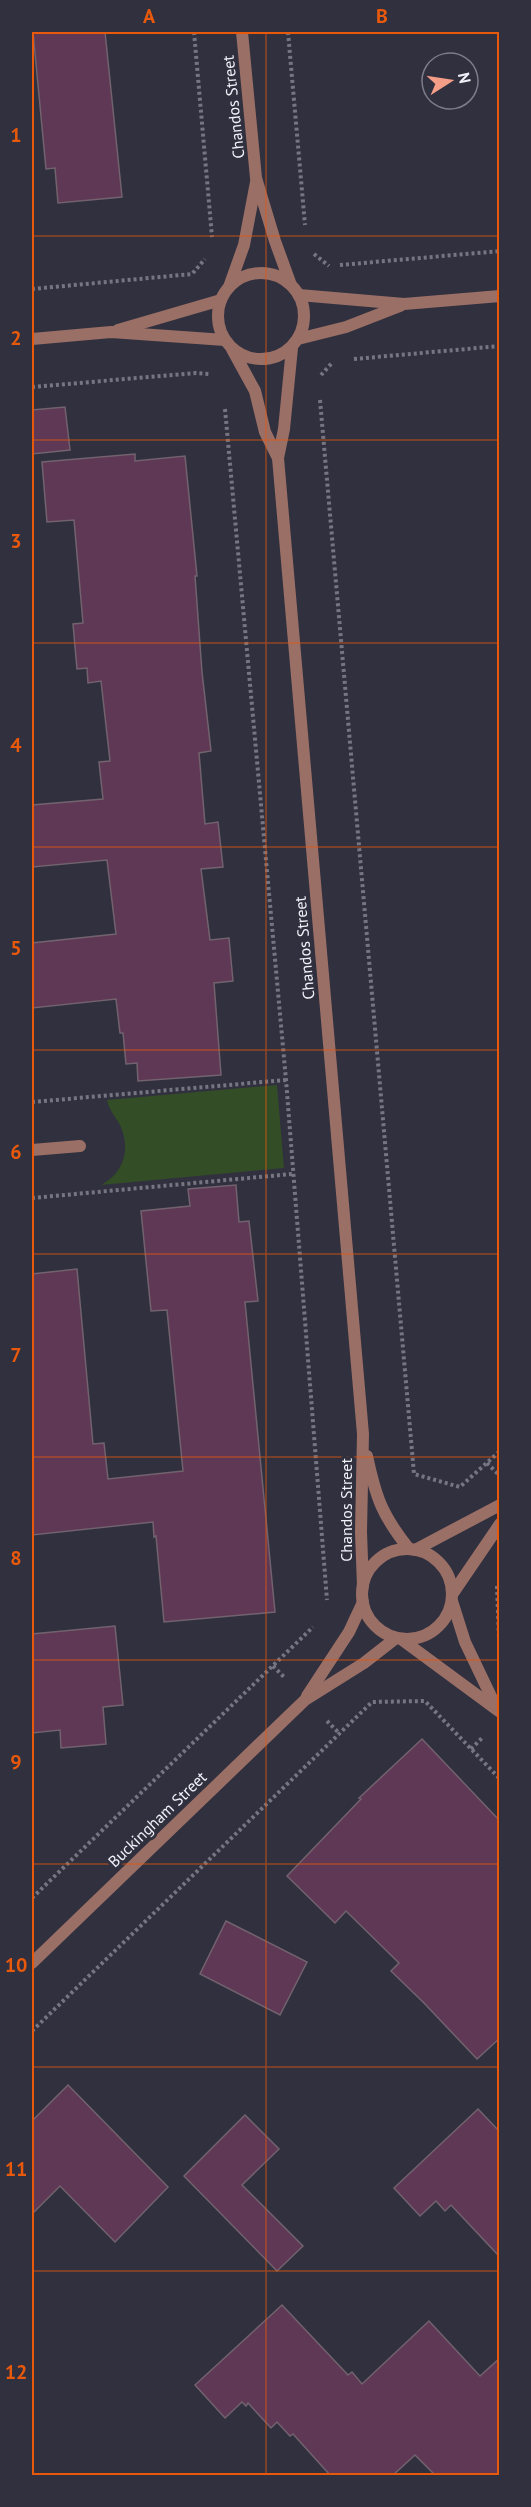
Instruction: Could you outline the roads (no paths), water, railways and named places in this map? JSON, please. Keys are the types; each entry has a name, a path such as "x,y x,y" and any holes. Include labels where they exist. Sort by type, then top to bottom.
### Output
{"street":[{"name":"Chandos Street","path":"242,32 256,178"},
{"path":"256,178 244,245 228,288 221,300 218,313 219,327 255,391 265,432 278,458"},
{"path":"256,178 274,241 303,306 304,317 303,329 295,343 278,458"},
{"path":"228,288 239,279 252,274 266,273 280,277 295,290 404,304 500,296"},
{"path":"111,333 221,300"},
{"path":"32,339 111,333 228,344 243,356 269,359 295,343 346,327 404,304"},
{"name":"Chandos Street","path":"278,458 363,1434 361,1532 363,1586"},
{"path":"32,1150 80,1146"},
{"name":"Chandos Street","path":"363,1434 375,1492 389,1524 412,1550"},
{"path":"412,1550 500,1505"},
{"path":"398,1639 424,1636 443,1622 452,1597 500,1524"},
{"path":"396,1550 412,1550 427,1554 445,1570 451,1581 452,1597 480,1676 499,1712 398,1639 374,1625 363,1602 363,1586 367,1574 384,1555 396,1550"},
{"name":"Buckingham Street","path":"305,1700 349,1632 363,1602"},
{"name":"Buckingham Street","path":"32,1963 305,1700 398,1639"}]}
